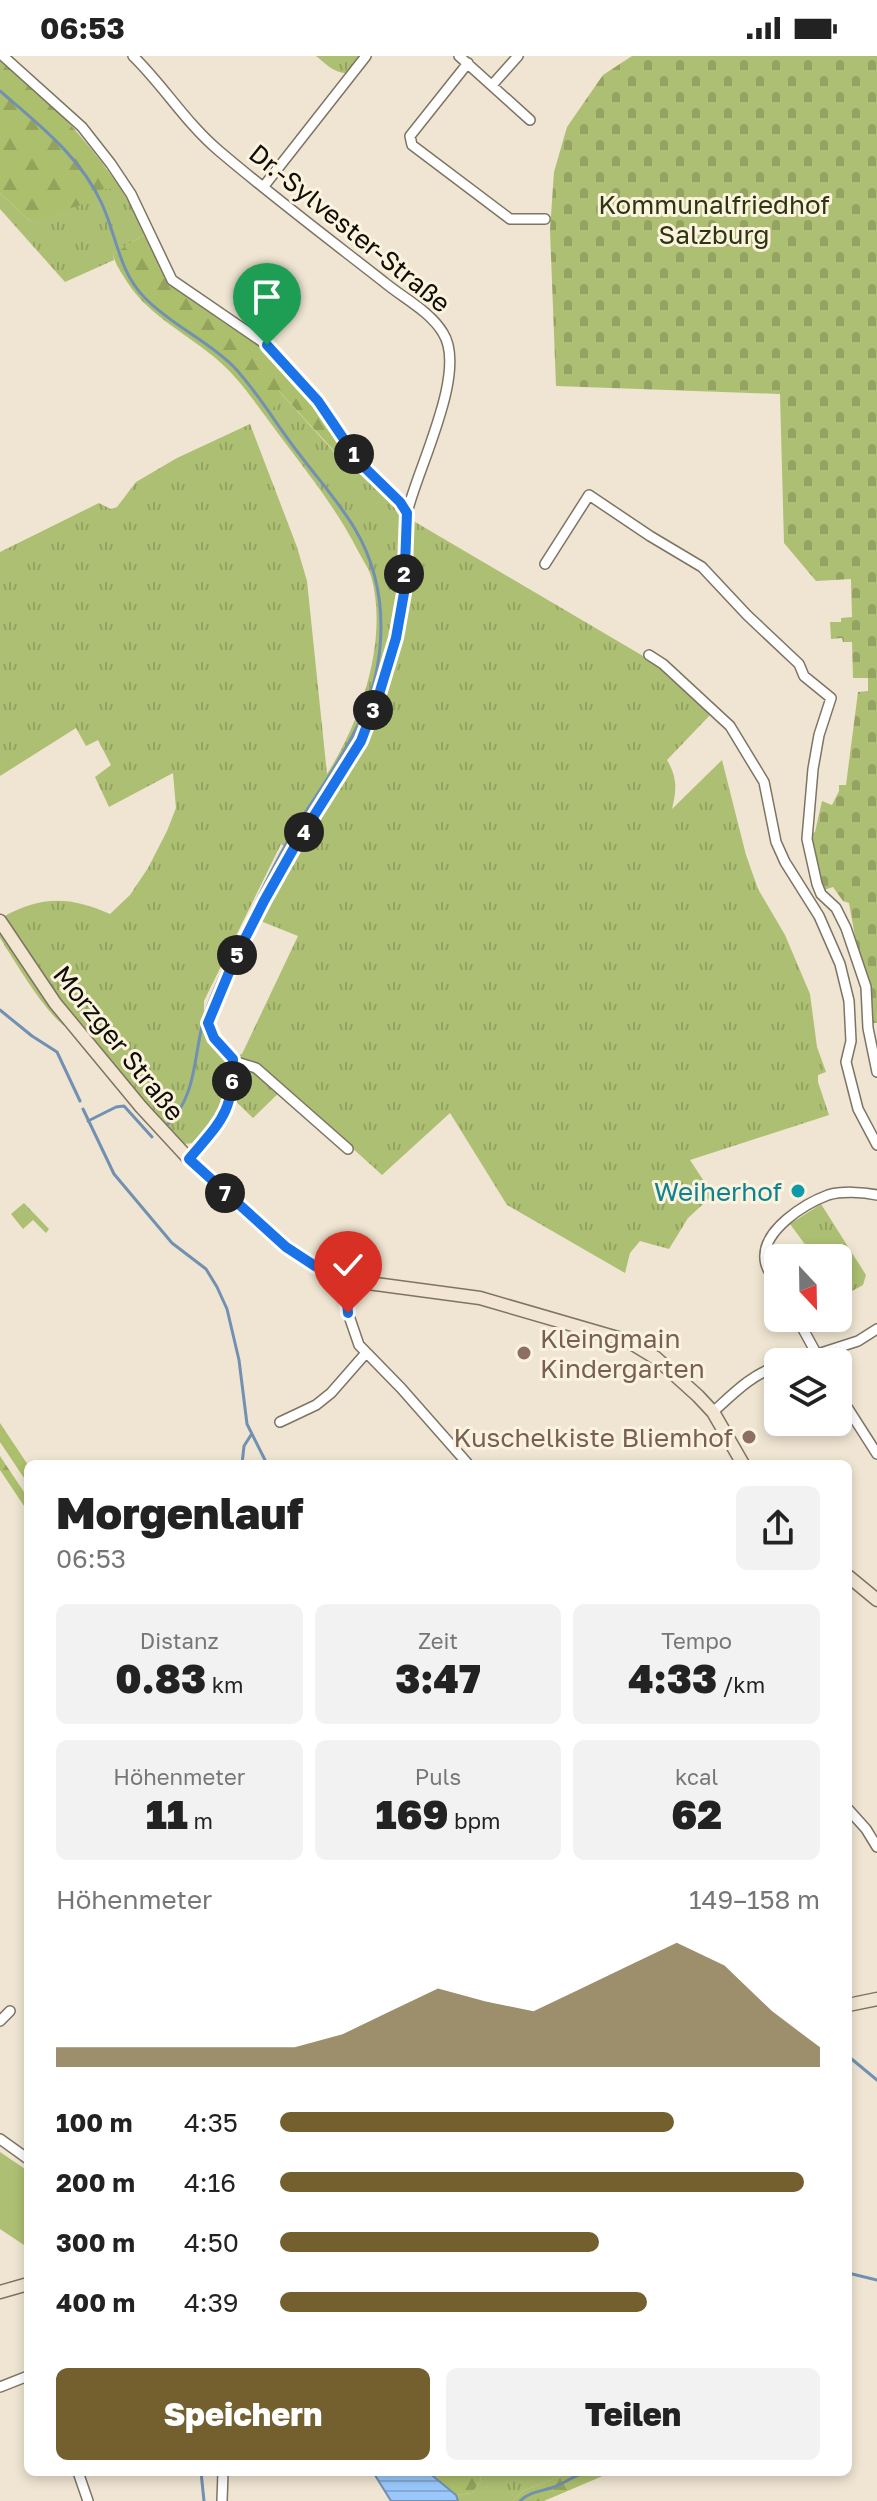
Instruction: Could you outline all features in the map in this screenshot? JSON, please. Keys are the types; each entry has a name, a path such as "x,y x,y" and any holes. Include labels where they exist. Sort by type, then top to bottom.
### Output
{"street":[{"path":"3,56 82,127 111,164 131,194 172,280 267,345 281,358 318,401 360,463 400,502 407,513"},
{"name":"Dr.-Sylvester-Straße","path":"133,56 216,148 431,317 445,334 451,358 450,374 432,439 407,513 396,638 372,713 350,760 264,901 235,958 208,1023 214,1038 233,1061"},
{"path":"264,186 366,56"},
{"path":"493,84 518,56"},
{"path":"530,120 464,60 410,136 412,145 504,216 518,221 545,219"},
{"path":"545,564 589,495 702,567 799,664 804,676 831,698 819,735 813,769 807,839 817,884 821,894 836,908 846,928 866,987 868,1028 877,1072"},
{"path":"649,655 663,664 730,726 764,782 780,852 819,916 840,964 849,1001 851,1041 846,1062 858,1109 877,1145"},
{"name":"Morzger Straße","path":"0,921 69,1021 132,1097 189,1159 286,1247 315,1266 353,1281 480,1298 628,1341 656,1358 713,1412 741,1460"},
{"path":"189,1159 227,1110 233,1061 256,1068 348,1149"},
{"path":"766,1244 795,1212 828,1195 877,1195"},
{"path":"353,1281 347,1302 354,1334 366,1353 464,1460"},
{"path":"842,1348 877,1329"},
{"path":"280,1422 316,1405 331,1393 366,1353"},
{"path":"713,1412 764,1371"},
{"path":"852,1415 877,1454"},
{"path":"852,1579 877,1600"},
{"path":"852,1813 877,1847"},
{"path":"852,2004 877,1999"},
{"path":"0,2021 10,2011"},
{"path":"0,2139 24,2156"},
{"path":"0,2292 24,2285"},
{"path":"0,2387 24,2378"},
{"path":"79,2476 88,2501"},
{"path":"222,2501 223,2476"}],"green space":[{"path":"316,56 363,56 350,73 345,73"},
{"name":"Kommunalfriedhof Salzburg","path":"632,56 877,56 877,1023 871,1023 871,987 859,959 849,903 843,901 833,887 824,890 813,858 813,833 822,801 832,805 839,785 846,785 858,692 868,691 868,678 853,678 852,642 843,642 842,638 831,639 830,622 841,622 841,618 852,617 851,579 816,581 784,543 780,394 556,386 550,230 554,172 567,127 603,75"},
{"path":"0,61 35,89 66,120 121,189 101,189 90,202 30,221 0,193"},
{"path":"101,189 121,189 144,235 113,254 114,260 65,282 0,209 0,193 30,221"},
{"path":"144,235 172,286 271,351 313,399 342,441 342,451 337,454 279,391 278,402 266,417 221,363 142,301 122,274 113,254"},
{"path":"278,390 336,454 342,441 399,506 400,557 396,605 379,684 366,722 288,849 281,844 204,1001 204,1028 223,1058 242,1054 298,936 258,920 331,802 379,709 400,639 410,519 660,666 711,714 667,760 675,783 672,809 722,760 746,855 758,889 785,935 810,994 817,1047 826,1072 818,1075 818,1082 829,1115 690,1160 713,1195 688,1218 669,1249 640,1241 630,1253 625,1273 507,1205 450,1113 382,1175 285,1087 253,1118 228,1094 205,1132 194,1143 183,1144 148,1107 53,991 3,917 31,905 56,901 82,904 110,914 130,895 148,868 176,808 173,773 109,807 95,777 111,765 98,740 86,746 76,728 0,776 0,552 99,503 111,509 117,507 136,482 177,458 250,424 307,581 327,774 339,753 361,705 368,679 374,652 376,600 370,573 347,532 326,498 266,417 277,402"},
{"path":"0,930 69,1029 51,1013 32,988 0,938"},
{"path":"24,1203 49,1229 46,1233 33,1220 23,1229 11,1214"},
{"path":"821,1204 846,1244 805,1244 790,1224"},
{"path":"852,1253 866,1275 863,1285 852,1291"},
{"path":"0,1423 25,1460 24,1478 0,1442"},
{"path":"0,1456 24,1492 24,1506 0,1470"},
{"path":"0,2152 24,2168 24,2245 0,2229"},
{"path":"433,2476 480,2476 481,2480 472,2493 456,2495"},
{"path":"480,2476 561,2476 523,2491 513,2501 458,2501 456,2495 472,2493 481,2480"},
{"path":"561,2476 603,2476 544,2501 513,2501 523,2491"}],"water":[{"path":"375,2476 433,2476 456,2495 458,2501 391,2501"}],"waterway":[{"path":"0,91 57,142 83,171 102,204 124,266 136,288 155,308 233,366 251,387 355,529 367,553 380,602 379,654 367,705 341,756 280,855 225,966 206,1011 185,1100 167,1125"},
{"path":"0,1010 57,1052 80,1101"},
{"path":"88,1121 124,1106 152,1137"},
{"path":"83,1109 114,1174 172,1243 206,1269 217,1287 227,1309 239,1360 247,1424 265,1460"},
{"path":"242,1460 244,1446 251,1435"},
{"path":"852,2059 877,2080"},
{"path":"852,2274 877,2280"},
{"path":"201,2476 204,2501"},
{"path":"520,2501 577,2476"}],"place":[{"name":"Weiherhof","path":"798,1191"},
{"name":"Kleingmain Kindergarten","path":"524,1353"},
{"name":"Kuschelkiste Bliemhof","path":"749,1437"}],"route":[{"path":"267,345 318,401 360,463 400,502 407,513 404,593 396,638 361,741 264,901 235,958 208,1023 214,1038 233,1059 231,1092 225,1115 189,1159 286,1247 315,1266 353,1281 347,1302 348,1313"}]}
